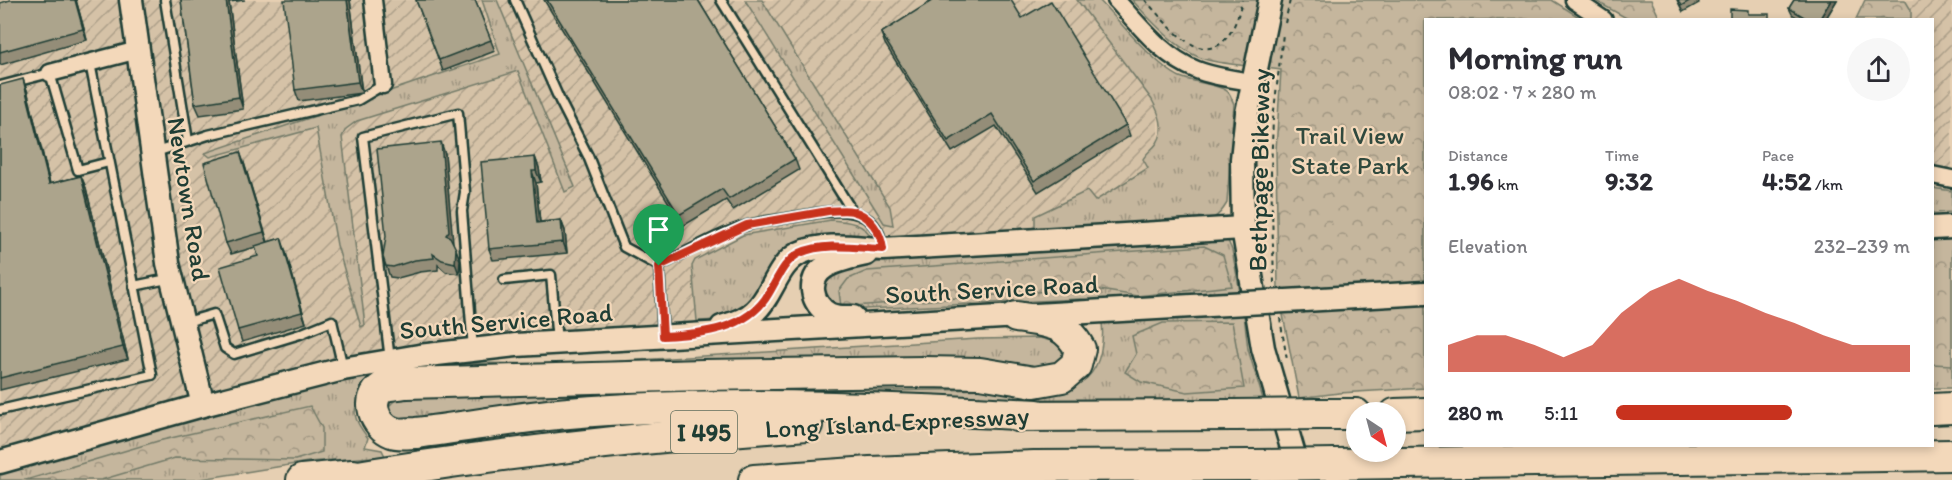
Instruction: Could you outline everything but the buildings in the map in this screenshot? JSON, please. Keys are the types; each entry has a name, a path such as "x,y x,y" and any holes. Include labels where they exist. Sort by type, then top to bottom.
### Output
{"highway":[{"path":"1016,317 1063,327 1072,335 1080,349 1076,365 1062,377 1034,382 980,374 912,372 406,383 384,386 375,397 373,413 380,424 393,433 416,433 568,413 700,408 827,406 1037,415"},
{"path":"1934,409 1952,408"},
{"path":"1406,414 1424,413"},
{"name":"Long Island Expressway","path":"334,480 546,450 702,433 858,421 1037,415 1346,414"},
{"name":"Long Island Expressway","path":"754,480 870,471 1034,465 1336,465 1952,455"},
{"path":"302,480 374,473"}],"main road":[{"name":"Newtown Road","path":"131,0 172,278 202,405"},
{"path":"1270,0 1252,82 1242,159 1243,228 1263,348 1294,454 1304,480"},
{"path":"1934,228 1952,227"},
{"path":"694,335 749,317 762,304 786,265 800,254 832,247 883,249 1243,228"},
{"path":"883,249 825,266 812,283 812,291 820,307 836,317 953,320"},
{"name":"South Service Road","path":"0,462 202,405 343,369 473,349 663,336 1424,293"}],"street":[{"path":"373,0 383,85"},
{"path":"1116,0 1154,41 1176,60 1207,74 1252,82"},
{"path":"1574,0 1601,18"},
{"path":"50,73 138,50"},
{"path":"1934,175 1952,179"}],"lane":[{"path":"165,0 188,141"},
{"path":"515,0 560,101 588,156 624,247 659,266"},
{"path":"721,0 852,211"},
{"path":"0,410 152,375 90,63"},
{"path":"0,86 50,73 78,170 110,162"},
{"path":"152,153 208,135 358,100 383,85"},
{"path":"390,360 363,137 458,113 465,192 462,211 473,349"},
{"path":"659,266 747,225 828,211 852,211 873,222 882,238 883,249"},
{"path":"659,266 663,336"},
{"path":"504,280 551,275 557,343"},
{"path":"134,286 172,278"},
{"path":"182,323 214,314 225,348 234,354 300,334 332,321 343,369"}],"path":[{"name":"Bethpage Bikeway","path":"1145,0 1181,37 1199,47 1207,48 1216,46 1225,40 1232,31 1242,0"},
{"name":"Bethpage Bikeway","path":"1275,288 1271,179 1273,119 1279,59 1290,0"},
{"name":"Bethpage Bikeway","path":"1278,309 1287,362"}],"shaded area":[{"path":"0,0 1099,0 1159,70 1157,224 806,246 725,320 520,331 395,346 0,448"},
{"path":"1903,0 1952,0 1952,205 1934,204 1934,18 1902,18"}],"green space":[{"path":"482,0 497,0 575,187 565,192 518,71 357,121 346,129 342,137 365,325 361,327 337,245 316,128 210,157 205,153 500,54"},
{"path":"745,0 762,0 890,207 893,225 884,223"},
{"path":"1077,0 1099,0 1149,53 1170,71 1185,79 1220,87 1230,95 1234,104 1227,203 1215,217 1188,222 1035,229 1035,216 1087,191 1095,201 1148,168 1143,159 1160,138 1159,116 1152,100"},
{"name":"Trail View State Park","path":"1132,0 1552,0 1580,18 1424,18 1424,388 1339,393 1299,398 1278,289 1276,150 1281,70 1201,58 1168,37"},
{"path":"1594,0 1651,0 1660,18 1626,18"},
{"path":"1865,0 1905,0 1911,10 1911,18 1856,18"},
{"path":"1934,188 1952,191 1952,212 1934,213"},
{"path":"831,220 861,226 872,240 806,246 763,294 725,320 697,321 692,266 695,260 743,235"},
{"path":"1934,237 1952,237 1952,388 1934,388"},
{"path":"1934,237 1952,237 1952,365 1934,364"},
{"path":"1219,239 1228,241 1232,250 1240,292 1116,303 1080,299 844,310 830,300 824,285 829,277 847,266 923,257 1101,249"},
{"path":"1204,246 1223,255 1232,286 1137,296 1088,288 841,307 839,291 848,279 867,271"},
{"path":"1244,315 1248,349 1263,399 666,400 397,426 387,408 394,401 408,394 652,394 1060,388 1081,382 1092,373 1100,352 1102,323"},
{"path":"1232,322 1244,388 1187,392 1141,382 1125,372 1136,354 1132,336 1163,323"},
{"path":"1040,338 1055,342 1065,350 1059,371 362,390 356,404 355,415 359,426 368,438 365,447 382,450 385,456 308,462 195,480 0,480 0,473 223,409 395,370 475,363 574,364 978,339"},
{"path":"310,406 322,428 322,452 295,460 175,458 101,480 26,480 158,441"}],"route":[{"path":"828,211 852,211 873,222 882,238 883,249 832,247 812,249 792,258 779,274 762,304 749,317 694,335 663,336 659,266 747,225 828,211"}]}
